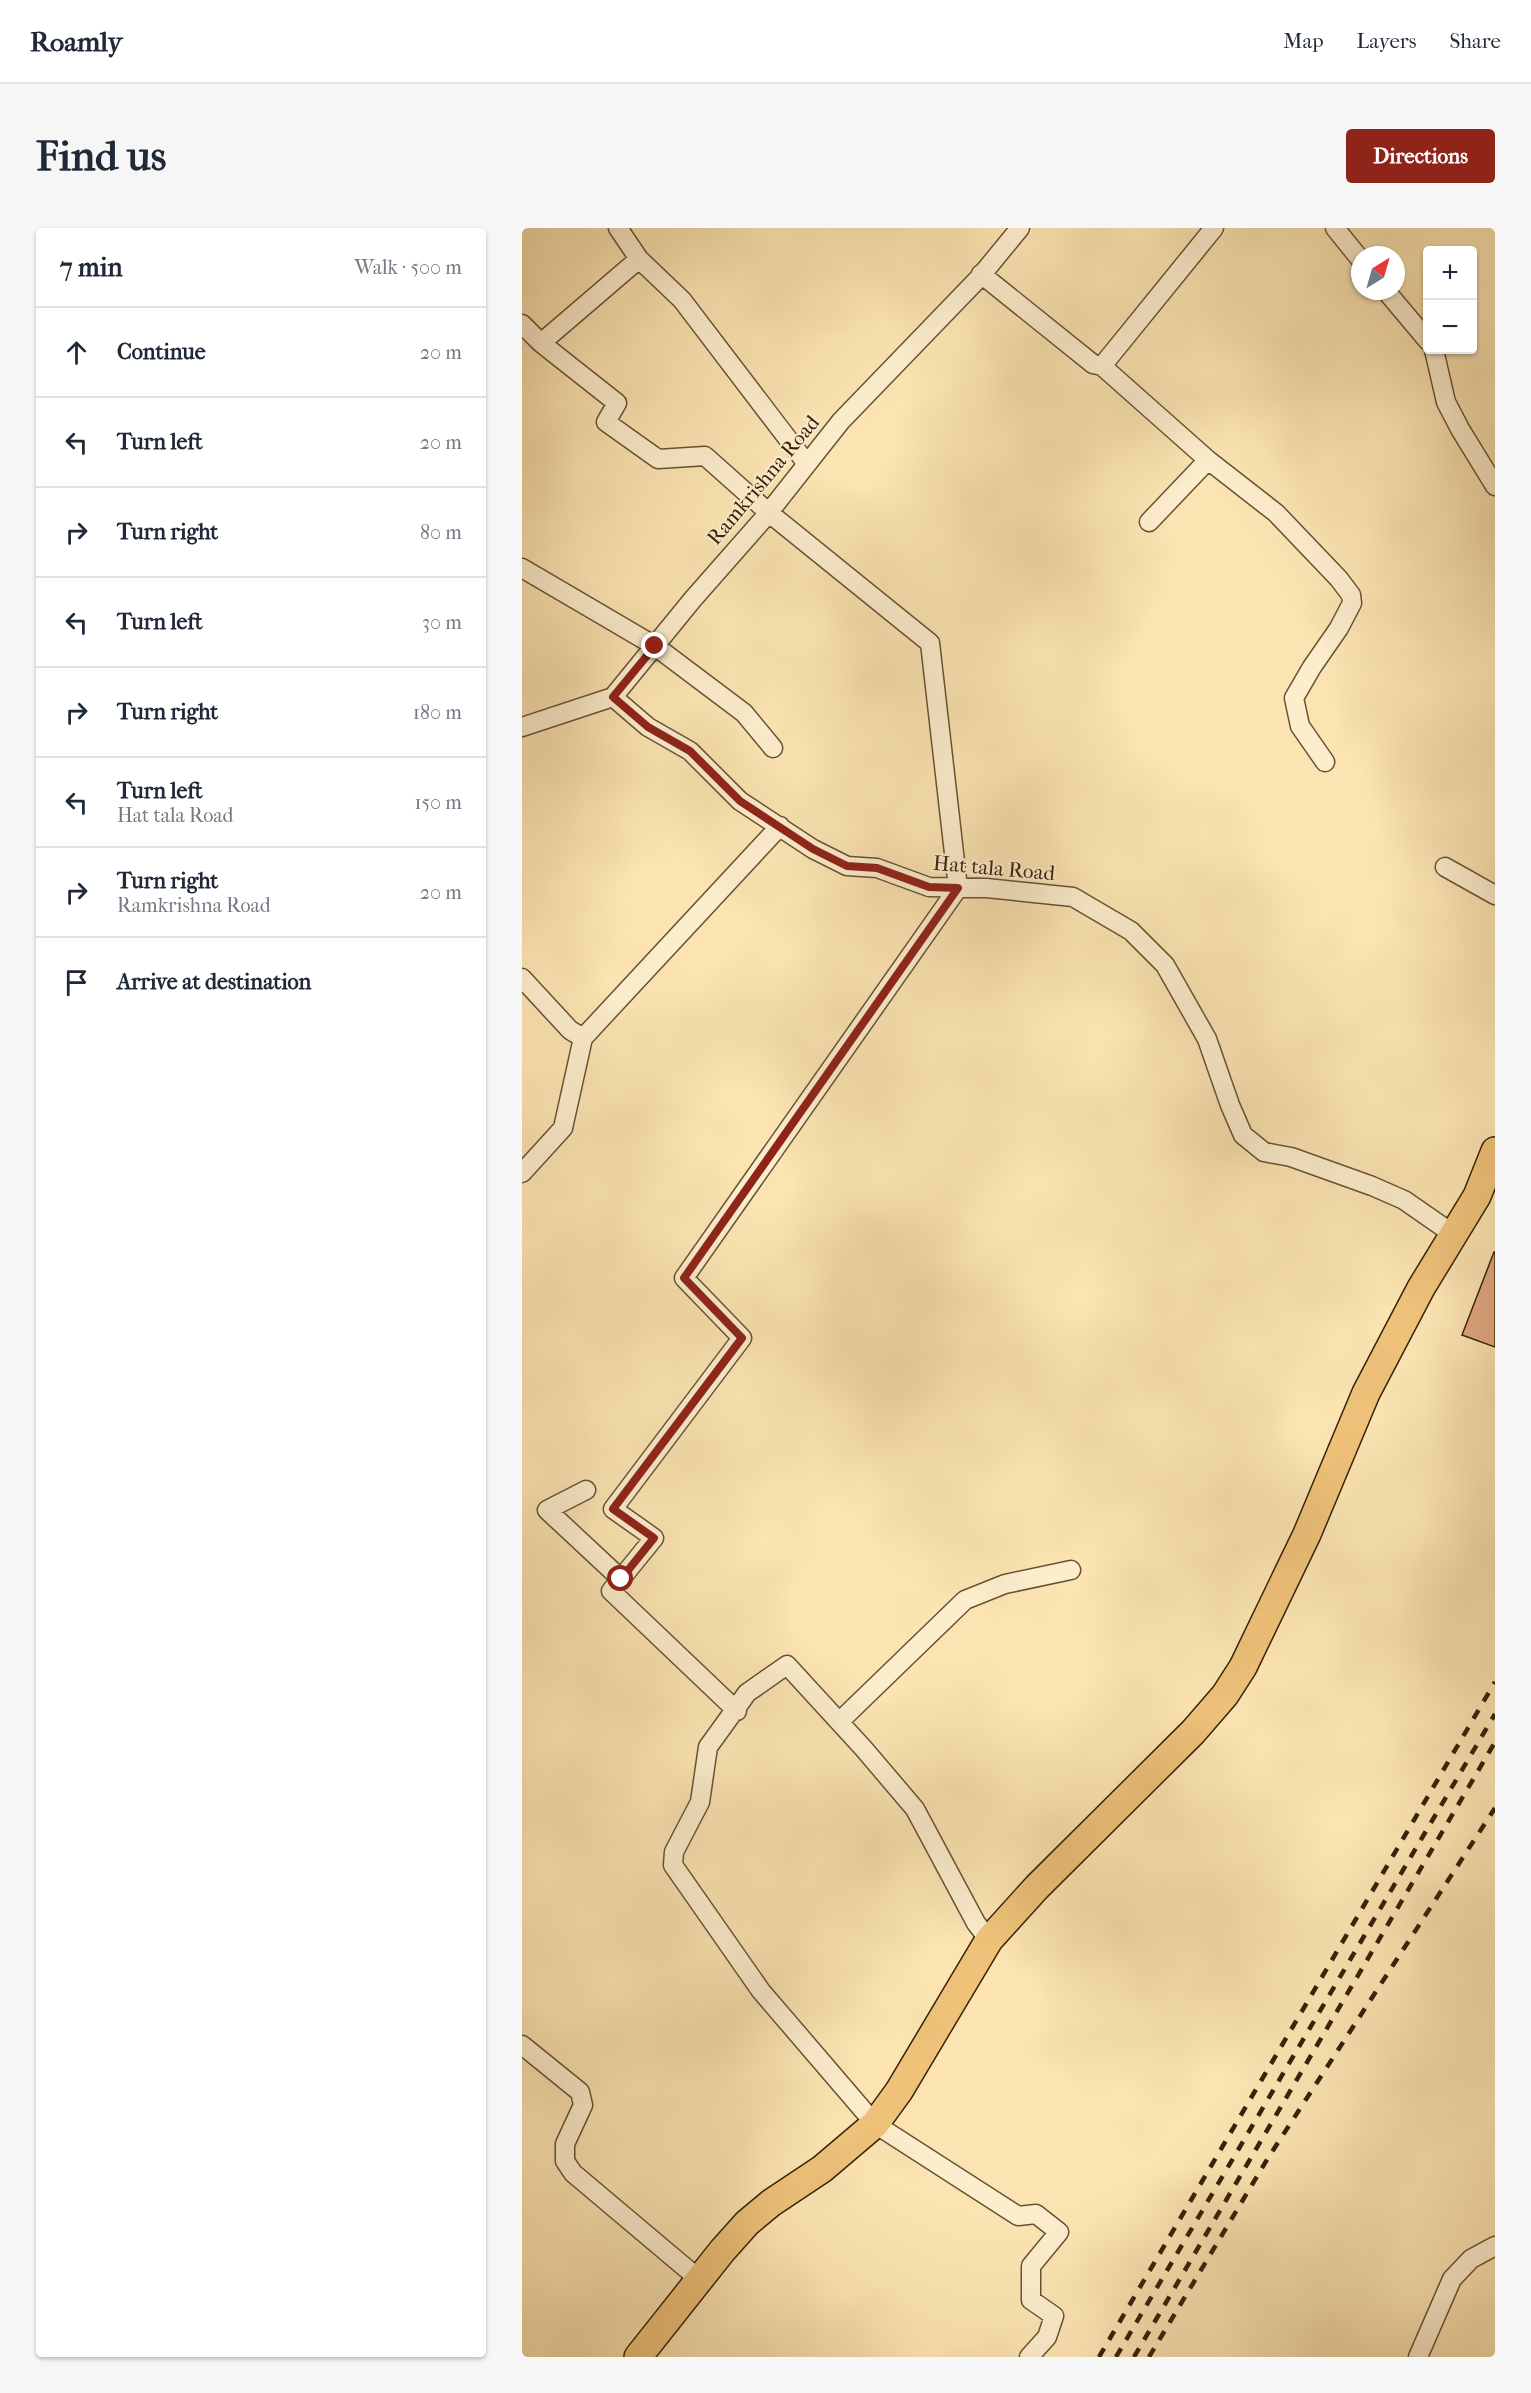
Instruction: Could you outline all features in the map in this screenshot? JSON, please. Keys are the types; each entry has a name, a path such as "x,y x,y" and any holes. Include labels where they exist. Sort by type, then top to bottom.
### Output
{"highway":[{"path":"638,2357 747,2223 771,2203 822,2169 875,2124 899,2091 989,1940 1037,1887 1193,1732 1225,1695 1243,1667 1307,1534 1371,1383 1421,1288 1477,1196 1495,1151"}],"street":[{"path":"618,228 639,259 682,300 807,465"},
{"name":"Ramkrishna Road","path":"613,697 842,421 981,274 1020,228"},
{"path":"1102,366 1214,228"},
{"path":"1335,228 1351,248"},
{"path":"541,343 639,259"},
{"path":"981,274 1093,364 1102,366 1208,460 1276,513 1339,579 1351,595 1352,603 1339,628 1311,667 1294,698 1300,726 1325,762"},
{"path":"1394,300 1423,335"},
{"path":"522,324 541,343 617,403 606,422 657,459 705,456 768,512 930,643 958,888 684,1278 742,1338 613,1509 654,1538 611,1591 736,1710"},
{"path":"1435,354 1446,402 1495,486"},
{"path":"1149,522 1208,460"},
{"path":"522,568 655,646 744,713 773,748"},
{"path":"522,727 613,697"},
{"name":"Hat tala Road","path":"613,697 648,727 690,751 740,801 813,849 847,866 877,868 929,887 1035,892 1073,897 1131,931 1165,965 1207,1039 1230,1106 1243,1135 1264,1152 1291,1157 1404,1200 1454,1234"},
{"path":"522,1173 563,1128 583,1038 780,826"},
{"path":"1445,867 1495,895"},
{"path":"522,978 570,1030 583,1038"},
{"path":"586,1490 547,1510 621,1579"},
{"path":"840,1721 965,1600 1005,1584 1071,1570"},
{"path":"989,1940 976,1923 915,1809 840,1721 787,1665 747,1693 708,1747 700,1802 674,1852 673,1865 761,1991 875,2124 1018,2216 1036,2214 1059,2232 1031,2266 1031,2300 1054,2316 1047,2337 1029,2357"},
{"path":"522,2045 580,2092 583,2105 565,2144 566,2161 573,2174 699,2280"},
{"path":"1418,2357 1452,2279 1471,2259 1495,2246"}],"building":[{"path":"1495,1252 1495,1347 1462,1335"}],"railway":[{"path":"1099,2357 1495,1682"},
{"path":"1116,2357 1495,1714"},
{"path":"1134,2357 1495,1742"},
{"path":"1149,2357 1268,2158 1495,1808"}],"route":[{"path":"621,1579 654,1538 613,1509 742,1338 684,1278 958,888 929,887 877,868 847,866 813,849 740,801 690,751 648,727 613,697 655,646"}]}
